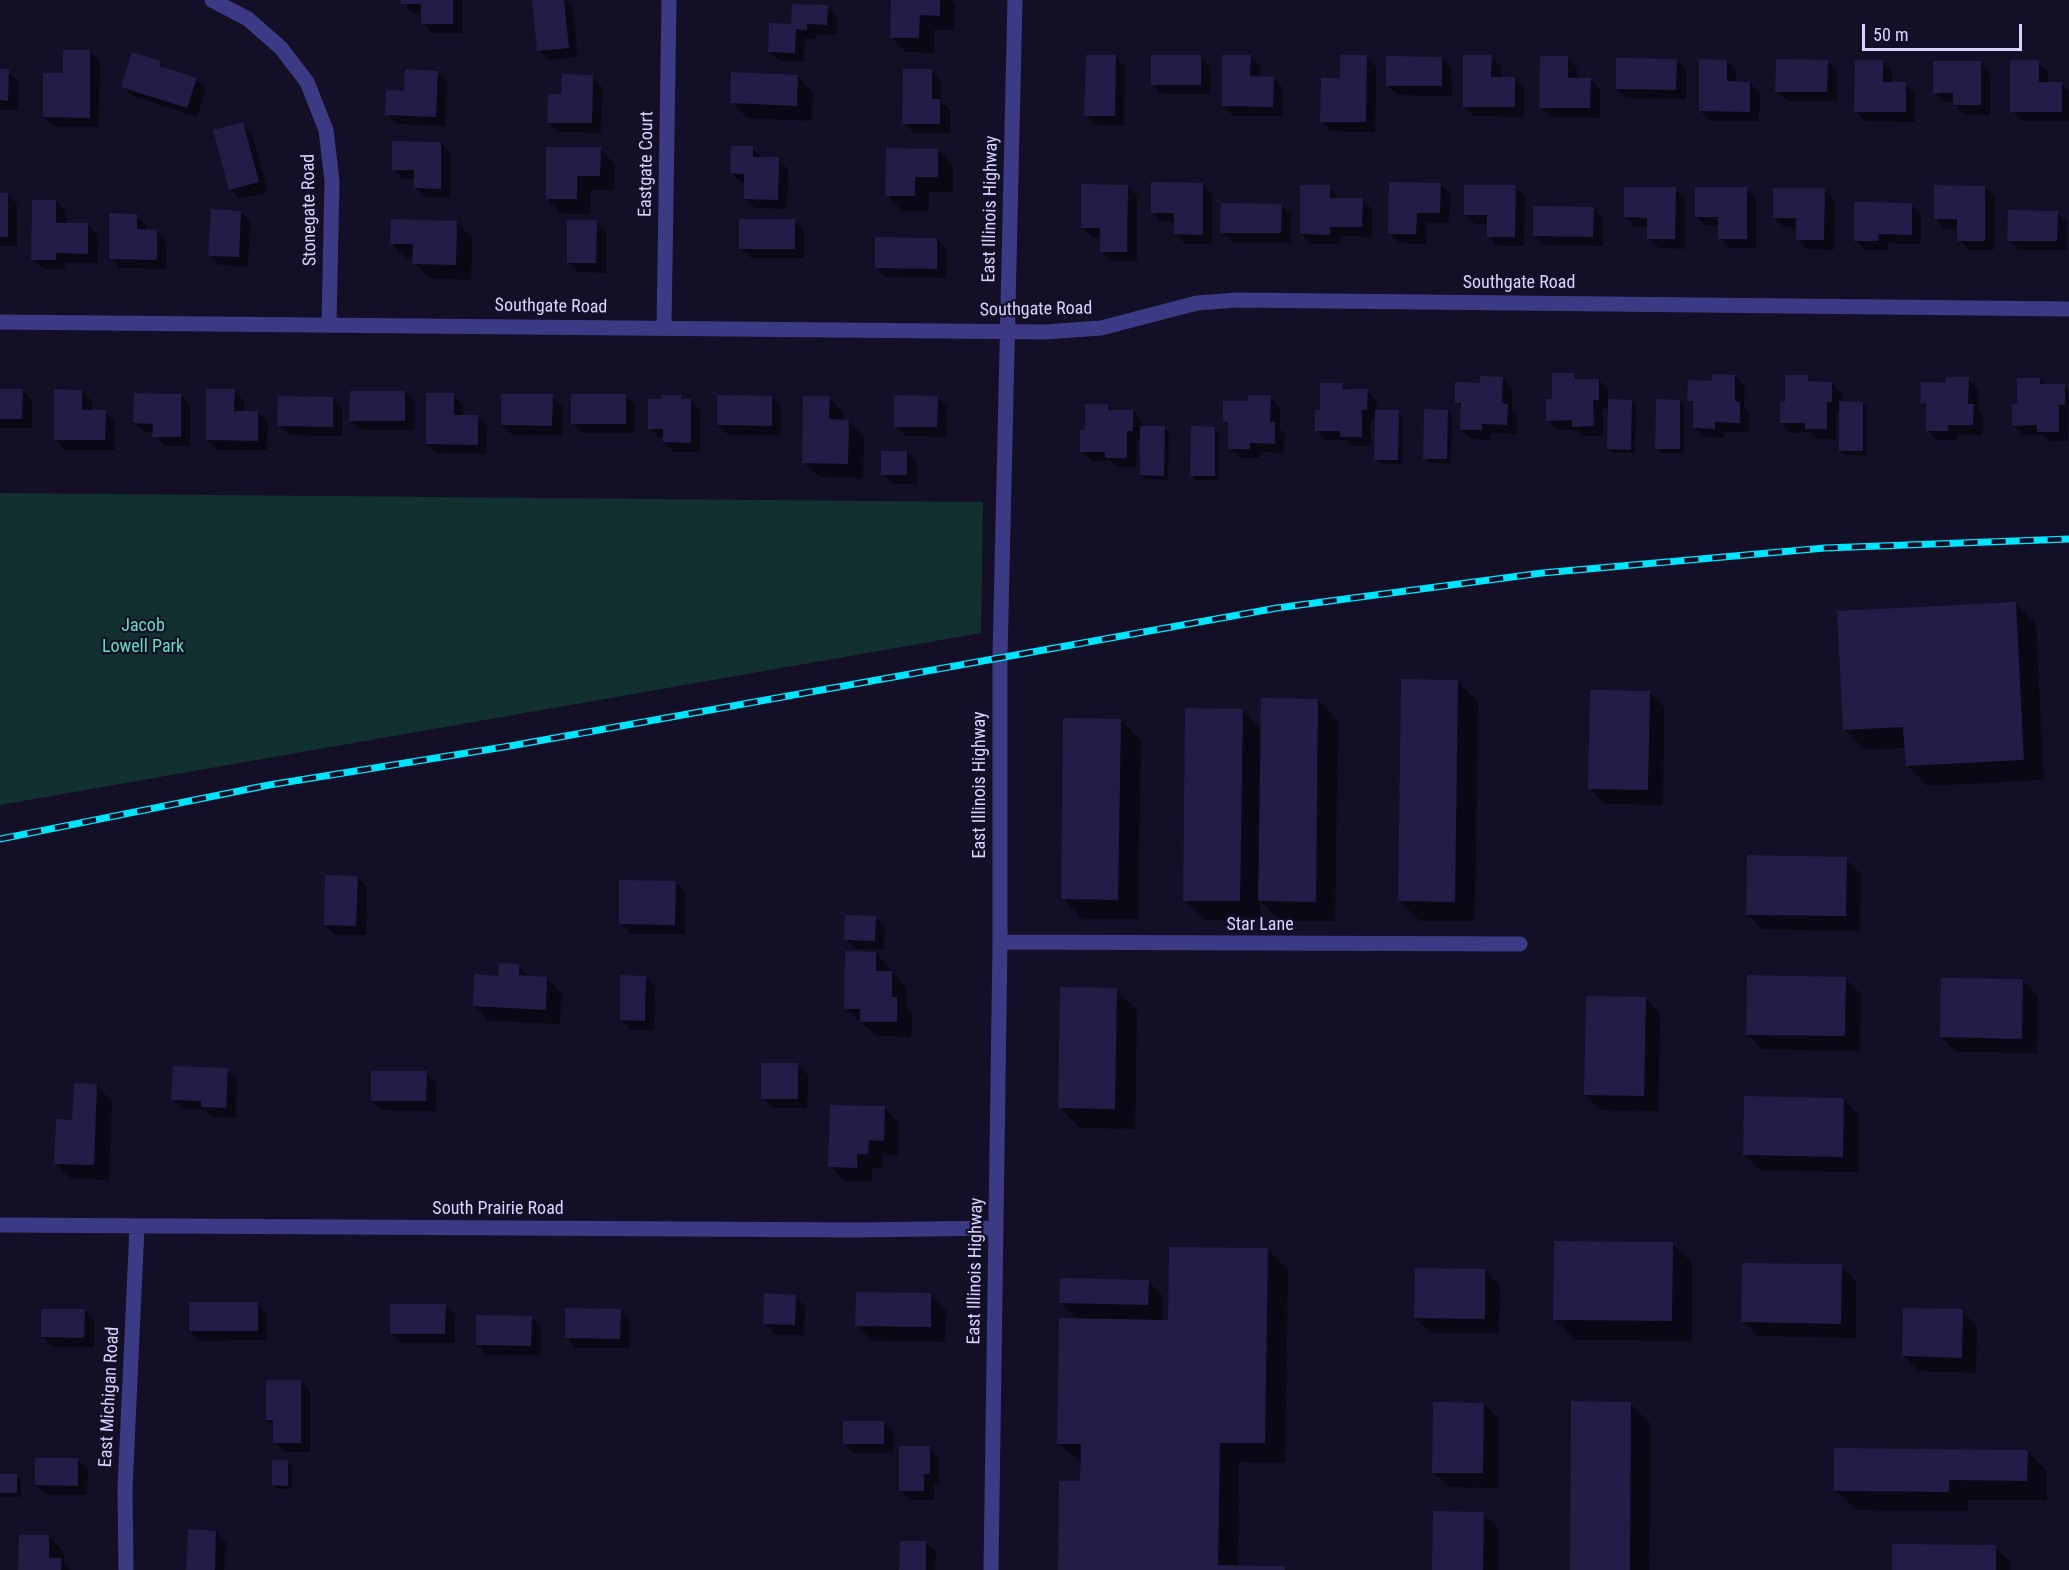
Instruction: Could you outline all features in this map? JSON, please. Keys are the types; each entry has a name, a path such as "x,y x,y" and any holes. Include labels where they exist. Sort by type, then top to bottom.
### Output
{"street":[{"name":"Stonegate Road","path":"212,0 248,19 281,48 307,82 326,130 332,181 329,324"},
{"name":"Eastgate Court","path":"664,328 669,0"},
{"name":"East Illinois Highway","path":"991,1570 1000,942 1000,645 1015,0"},
{"name":"Southgate Road","path":"0,322 1008,331 1084,330 1117,325 1171,308 1228,300 2069,309"},
{"name":"Star Lane","path":"1000,942 1520,945"},
{"name":"South Prairie Road","path":"0,1225 847,1230 996,1228"},
{"name":"East Michigan Road","path":"126,1570 125,1489 137,1227"}],"green space":[{"name":"Jacob Lowell Park","path":"0,493 983,502 981,633 0,805"}],"building":[{"path":"401,0 453,0 453,24 421,24 421,4 401,4"},
{"path":"532,0 564,0 569,48 537,51"},
{"path":"891,0 940,0 940,16 920,15 919,38 890,38"},
{"path":"792,4 828,5 827,25 807,24 807,30 796,29 795,53 768,52 769,23 791,24"},
{"path":"63,50 90,50 90,118 43,117 43,73 63,73"},
{"path":"132,52 161,61 160,66 197,78 187,108 121,87"},
{"path":"1086,55 1116,55 1115,116 1084,116"},
{"path":"1151,55 1201,55 1201,85 1151,85"},
{"path":"1222,55 1251,55 1250,76 1274,77 1273,107 1222,106"},
{"path":"1340,55 1367,55 1366,122 1320,122 1321,78 1340,78"},
{"path":"1463,55 1492,55 1491,77 1515,77 1515,107 1463,107"},
{"path":"1386,56 1442,57 1442,86 1386,86"},
{"path":"1540,56 1568,56 1568,78 1591,78 1590,108 1539,108"},
{"path":"1616,58 1677,59 1676,90 1616,89"},
{"path":"1699,59 1727,60 1727,81 1750,82 1750,112 1699,111"},
{"path":"1776,59 1828,60 1827,92 1775,92"},
{"path":"1855,60 1883,60 1883,82 1906,82 1906,112 1854,112"},
{"path":"2010,60 2039,60 2039,82 2062,82 2062,112 2010,112"},
{"path":"1933,61 1981,61 1981,105 1953,105 1953,93 1933,93"},
{"path":"0,69 9,69 8,101 0,100"},
{"path":"405,69 438,71 436,117 385,115 386,90 404,91"},
{"path":"903,69 932,69 932,99 940,99 940,124 902,124"},
{"path":"731,72 798,75 797,106 730,103"},
{"path":"562,74 593,75 592,123 547,123 548,94 561,94"},
{"path":"243,122 259,182 229,190 213,130"},
{"path":"392,141 441,142 441,189 414,188 414,170 392,170"},
{"path":"731,146 753,146 753,157 779,157 778,200 744,199 744,174 730,173"},
{"path":"546,147 601,147 600,176 577,176 577,199 546,199"},
{"path":"886,148 938,149 938,177 915,177 915,196 885,196"},
{"path":"1151,182 1203,183 1203,235 1174,234 1174,213 1151,213"},
{"path":"1389,182 1441,183 1440,213 1417,213 1416,234 1388,234"},
{"path":"1081,184 1128,185 1127,252 1100,252 1100,228 1081,228"},
{"path":"1300,185 1330,185 1330,198 1363,198 1362,227 1330,227 1330,235 1300,234"},
{"path":"1464,185 1516,185 1515,237 1487,237 1487,215 1464,215"},
{"path":"1934,185 1985,186 1985,241 1957,241 1957,219 1934,219"},
{"path":"1624,187 1676,187 1675,239 1647,239 1647,218 1624,217"},
{"path":"1695,187 1747,187 1747,239 1718,239 1718,217 1695,217"},
{"path":"1773,188 1825,188 1824,240 1796,240 1796,218 1773,218"},
{"path":"0,193 8,193 8,237 0,237"},
{"path":"32,200 56,200 56,223 88,223 88,254 56,253 56,260 31,260"},
{"path":"1854,202 1912,203 1912,235 1879,234 1878,241 1854,241"},
{"path":"1221,203 1282,204 1281,233 1220,233"},
{"path":"1533,206 1594,207 1593,237 1533,236"},
{"path":"211,209 241,211 239,257 208,256"},
{"path":"2008,210 2058,211 2057,241 2007,241"},
{"path":"109,213 137,214 137,229 157,230 157,260 109,259"},
{"path":"391,219 457,221 456,265 412,264 413,244 390,244"},
{"path":"739,219 795,219 795,249 739,249"},
{"path":"567,220 597,220 596,263 567,263"},
{"path":"875,237 937,238 937,269 875,268"},
{"path":"1552,373 1574,373 1575,379 1599,379 1599,400 1593,400 1594,426 1572,427 1572,420 1546,421 1546,399 1552,399"},
{"path":"1713,374 1735,375 1735,401 1740,402 1740,423 1715,422 1715,429 1693,428 1693,401 1687,401 1688,380 1712,381"},
{"path":"1785,375 1808,375 1808,381 1832,382 1832,402 1827,402 1827,429 1805,429 1805,423 1780,423 1780,402 1785,402"},
{"path":"1480,376 1503,377 1502,403 1508,404 1507,425 1482,424 1482,430 1460,430 1461,403 1455,403 1455,382 1480,383"},
{"path":"1946,377 1969,377 1968,404 1974,404 1973,425 1948,425 1948,431 1926,431 1926,404 1920,403 1921,382 1946,383"},
{"path":"2017,378 2040,378 2040,384 2065,384 2065,405 2059,405 2059,432 2037,432 2037,425 2012,426 2012,404 2017,404"},
{"path":"1320,383 1343,383 1343,389 1368,389 1367,410 1362,410 1362,437 1340,437 1340,431 1315,431 1315,410 1320,410"},
{"path":"0,389 23,389 22,419 0,419"},
{"path":"54,389 82,390 82,410 106,410 105,440 54,440"},
{"path":"206,389 235,389 234,411 258,411 258,441 206,440"},
{"path":"350,391 405,391 405,421 349,421"},
{"path":"134,393 181,394 181,437 152,437 153,424 133,423"},
{"path":"426,393 454,393 454,415 478,415 478,445 426,444"},
{"path":"501,394 553,394 552,426 501,425"},
{"path":"571,394 626,394 626,424 571,424"},
{"path":"662,395 681,395 681,399 691,399 691,443 663,442 663,429 648,429 648,399 662,399"},
{"path":"717,395 772,396 772,426 717,425"},
{"path":"894,395 938,396 937,427 894,427"},
{"path":"1248,395 1271,395 1270,422 1275,422 1275,444 1250,443 1250,449 1228,449 1228,422 1223,422 1223,401 1248,401"},
{"path":"278,396 333,397 333,427 277,426"},
{"path":"803,396 830,396 829,419 849,420 848,464 802,463"},
{"path":"1608,399 1632,400 1631,450 1607,449"},
{"path":"1656,399 1680,400 1680,449 1655,449"},
{"path":"1839,401 1863,402 1863,451 1839,451"},
{"path":"1085,404 1108,404 1108,410 1133,410 1133,431 1127,431 1127,458 1105,458 1105,452 1080,452 1080,430 1085,430"},
{"path":"1424,409 1448,410 1447,459 1423,459"},
{"path":"1375,410 1399,410 1398,460 1374,460"},
{"path":"1140,426 1165,426 1164,476 1140,475"},
{"path":"1191,426 1215,427 1215,476 1190,476"},
{"path":"881,451 907,451 907,475 881,475"},
{"path":"2016,602 2024,760 1906,766 1903,727 1843,730 1837,611"},
{"path":"1401,679 1458,680 1455,902 1398,901"},
{"path":"1590,690 1650,691 1648,790 1588,789"},
{"path":"1261,698 1318,699 1316,902 1258,901"},
{"path":"1185,708 1243,709 1240,901 1183,901"},
{"path":"1063,718 1121,719 1118,900 1061,899"},
{"path":"1747,855 1847,857 1846,916 1746,915"},
{"path":"325,875 358,876 356,926 324,925"},
{"path":"619,880 676,881 675,925 619,924"},
{"path":"845,915 876,916 875,941 844,940"},
{"path":"845,951 876,952 876,971 892,971 892,997 897,997 897,1022 860,1022 860,1009 844,1009"},
{"path":"499,963 519,964 519,975 547,977 546,1010 473,1006 474,974 498,976"},
{"path":"620,975 646,976 645,1021 620,1020"},
{"path":"1747,975 1846,977 1845,1036 1746,1035"},
{"path":"1941,978 2023,979 2022,1039 1940,1037"},
{"path":"1060,987 1117,988 1115,1109 1058,1108"},
{"path":"1586,996 1646,997 1644,1096 1584,1095"},
{"path":"761,1063 798,1063 798,1099 761,1099"},
{"path":"173,1066 228,1068 226,1108 201,1107 201,1101 171,1100"},
{"path":"371,1071 427,1071 426,1101 371,1101"},
{"path":"74,1083 97,1084 94,1165 54,1164 56,1119 72,1120"},
{"path":"1744,1096 1844,1098 1843,1157 1743,1155"},
{"path":"830,1105 885,1106 884,1141 869,1140 868,1154 857,1154 857,1168 828,1167"},
{"path":"1554,1241 1673,1242 1672,1321 1553,1320"},
{"path":"1169,1247 1268,1248 1265,1443 1220,1443 1218,1565 1285,1566 1285,1570 1058,1570 1059,1481 1080,1481 1081,1444 1057,1444 1059,1318 1168,1320"},
{"path":"1742,1263 1842,1264 1841,1324 1741,1322"},
{"path":"1415,1268 1485,1269 1485,1319 1414,1318"},
{"path":"1060,1278 1149,1280 1148,1305 1059,1303"},
{"path":"856,1292 931,1293 931,1327 855,1326"},
{"path":"764,1293 796,1295 795,1325 763,1324"},
{"path":"189,1302 258,1302 258,1331 189,1331"},
{"path":"390,1304 446,1304 445,1334 390,1334"},
{"path":"565,1308 621,1309 620,1339 565,1338"},
{"path":"1903,1308 1963,1309 1962,1358 1902,1356"},
{"path":"41,1309 85,1309 84,1338 41,1337"},
{"path":"476,1315 532,1316 531,1346 476,1345"},
{"path":"266,1380 301,1380 301,1443 273,1443 273,1420 266,1420"},
{"path":"1571,1401 1631,1402 1630,1570 1570,1570"},
{"path":"1433,1402 1484,1403 1483,1473 1432,1473"},
{"path":"843,1421 884,1421 884,1444 843,1444"},
{"path":"899,1446 930,1446 930,1474 924,1474 924,1491 899,1491"},
{"path":"1834,1448 2028,1450 2027,1481 1949,1480 1949,1492 1834,1491"},
{"path":"35,1458 78,1458 78,1486 35,1485"},
{"path":"272,1460 288,1460 288,1486 272,1485"},
{"path":"0,1474 17,1474 17,1493 0,1493"},
{"path":"1433,1511 1484,1512 1483,1570 1432,1570"},
{"path":"188,1529 216,1531 215,1570 186,1570"},
{"path":"19,1535 49,1535 49,1558 62,1558 61,1570 18,1570"},
{"path":"900,1541 926,1541 926,1570 899,1570"},
{"path":"1892,1544 1996,1545 1996,1570 1892,1570"}],"railway":[{"path":"0,839 269,785 510,746 1277,608 1542,573 1825,548 2069,539"}]}
